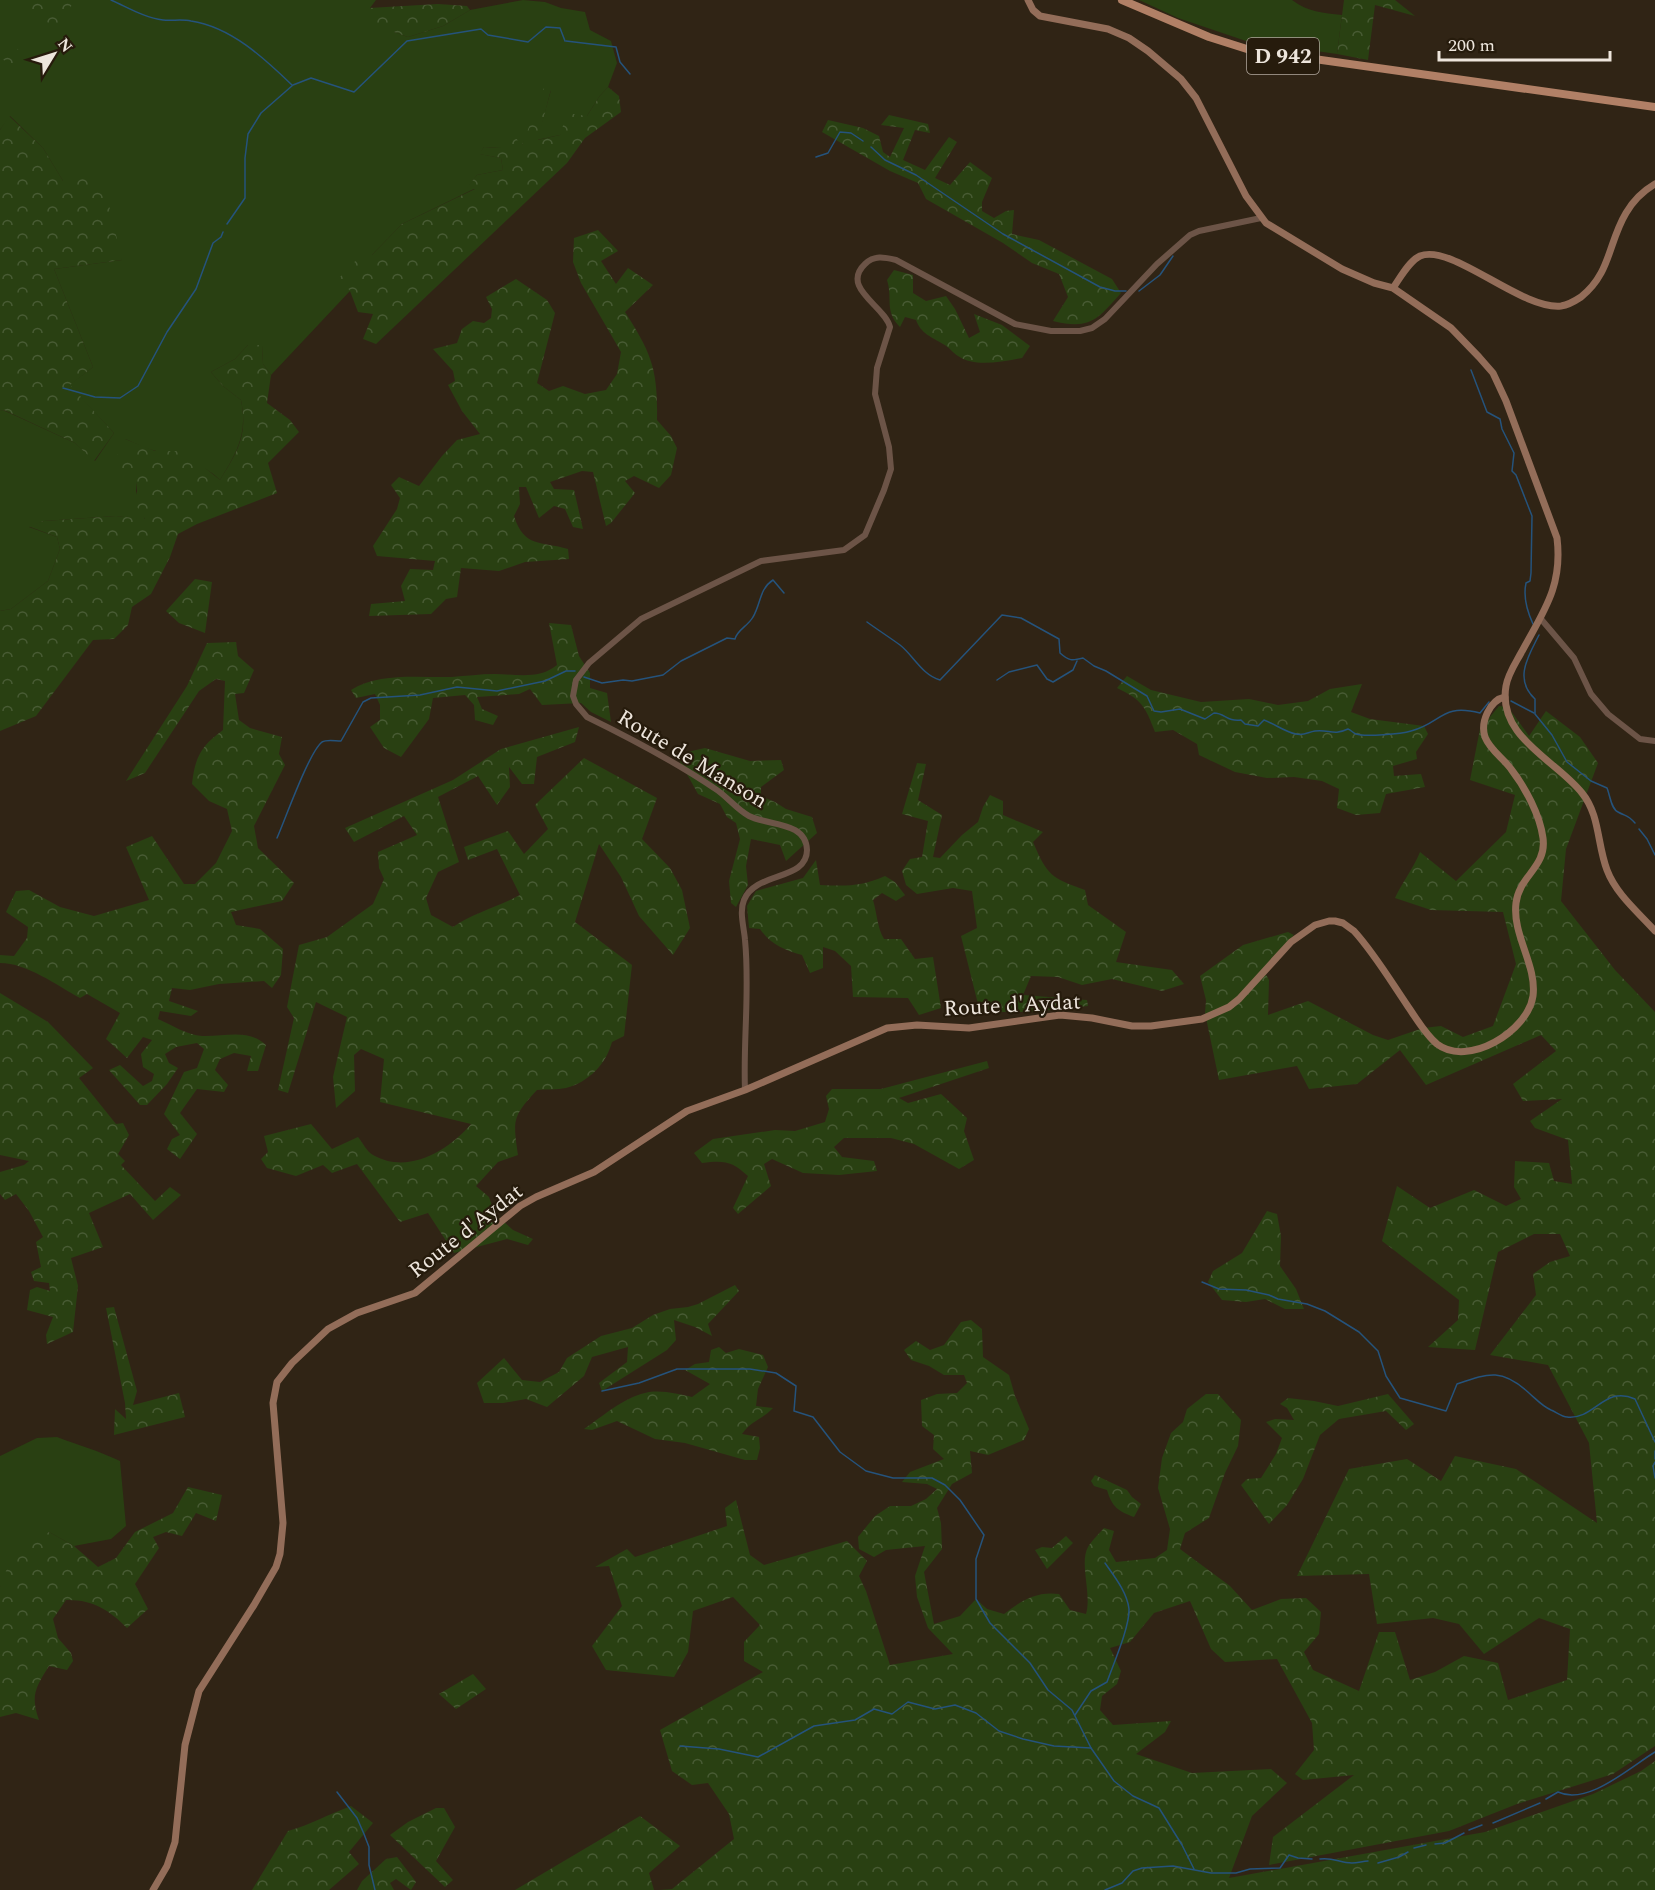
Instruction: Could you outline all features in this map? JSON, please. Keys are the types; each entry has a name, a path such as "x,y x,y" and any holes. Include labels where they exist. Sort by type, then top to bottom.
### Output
{"main road":[{"path":"1029,0 1033,10 1040,16 1101,27 1122,34 1148,51 1181,79 1202,108 1246,196 1261,218 1270,226 1338,267 1374,284 1393,288 1451,328 1490,368 1518,431 1557,538 1559,553 1558,575 1552,593 1541,619 1531,633 1507,680 1505,697 1508,715 1529,745 1570,780 1589,802 1594,813 1607,872 1618,891 1655,931"},
{"name":"D 942","path":"1122,0 1209,37 1250,50 1655,107"},
{"path":"1393,288 1414,260 1420,256 1432,255 1466,267 1533,300 1555,306 1572,303 1588,291 1600,277 1626,212 1640,195 1655,184"},
{"name":"Route d'Aydat","path":"153,1890 167,1866 175,1842 184,1745 199,1691 265,1587 280,1554 283,1523 273,1417 274,1391 283,1372 328,1329 357,1313 415,1293 520,1206 594,1172 687,1111 746,1090 873,1033 901,1026 969,1028 1060,1015 1092,1018 1132,1026 1151,1026 1202,1019 1228,1007 1239,999 1291,942 1315,926 1329,921 1343,923 1358,935 1418,1021 1437,1044 1456,1052 1498,1042 1506,1036 1531,1005 1533,984 1517,920 1516,902 1524,880 1541,860 1543,849 1539,825 1530,800 1510,768 1485,736 1488,713 1496,700 1505,697"}],"street":[{"name":"Route de Manson","path":"746,1090 747,961 741,910 743,902 753,887 774,877 792,873 802,866 807,848 804,840 799,832 791,827 765,823 744,813 704,781 587,717 576,704 573,688 576,680 589,663 632,626 650,614 761,561 839,551 853,545 867,531 891,466 875,394 877,368 890,327 884,314 867,299 860,289 858,281 862,267 873,258 886,257 896,260 1015,324 1051,331 1080,331 1092,328 1105,319 1157,264 1190,235 1261,218"},
{"path":"1541,619 1574,658 1591,694 1608,714 1640,738 1655,741"}],"green space":[{"path":"0,0 376,0 370,8 394,32 408,37 443,26 470,10 523,0 545,2 561,8 585,12 590,30 611,41 617,63 608,87 587,116 560,135 537,140 551,90 522,145 500,148 484,147 480,154 501,158 503,170 477,175 467,189 478,187 402,224 372,255 350,291 271,375 263,364 262,346 248,345 235,359 211,372 223,386 241,400 243,412 240,442 220,480 214,474 190,461 148,449 125,439 145,520 116,516 44,521 29,527 57,537 60,549 48,581 11,609 0,611 0,411 3,410 75,443 95,461 114,433 69,385 93,367 54,269 122,260 63,181 43,148 10,116 0,130"},
{"path":"7,0 73,0 67,20 59,29"},
{"path":"1139,0 1292,0 1322,13 1342,15 1337,54 1246,41 1178,18"},
{"path":"1344,0 1395,0 1415,16 1375,5 1368,60 1337,54"},
{"path":"438,4 467,6 470,10 443,26 408,37 394,32 383,34 369,8"},
{"path":"0,36 28,57 23,71 0,58"},
{"path":"608,87 619,96 621,112 585,138 567,163 376,344 363,339 373,314 358,312 350,291 339,278 364,252 372,255 402,224 475,189 466,189 477,175 503,170 501,158 479,154 484,147 500,148 513,135 522,145 544,88 551,89 538,140 560,135 567,113 587,116"},
{"path":"889,115 928,124 930,133 915,130 903,160 925,170 949,137 957,142 935,178 950,185 970,162 992,178 982,202 982,211 994,218 1006,211 1014,210 1012,234 1039,240 1112,279 1121,293 1099,316 1092,320 1076,324 1053,321 1068,297 1059,274 1032,263 1003,243 926,199 918,183 890,171 822,132 828,120 863,128 879,136 883,152 890,157 904,128 881,125"},
{"path":"9,116 43,148 63,181 87,174 108,201 122,260 54,269 93,367 70,385 114,433 94,461 75,443 4,410 0,411 0,130"},
{"path":"598,230 618,251 601,261 616,284 628,268 653,285 625,312 642,340 652,363 656,388 657,420 671,436 677,448 671,475 659,488 634,476 625,481 635,493 606,526 593,472 582,471 550,482 554,489 574,490 583,529 573,527 565,509 554,506 539,518 526,487 519,487 520,504 514,516 523,534 535,542 568,549 569,559 525,562 499,571 461,568 457,597 446,599 431,614 369,616 371,604 405,601 401,586 410,569 433,570 435,561 377,556 373,546 397,509 400,498 391,485 399,477 419,486 457,440 480,434 462,411 448,385 455,381 453,371 433,349 457,343 462,329 473,321 484,323 491,318 492,309 486,297 516,279 547,300 555,313 537,383 549,391 563,386 585,394 606,390 617,374 621,352 581,283 573,262 574,238"},
{"path":"894,270 913,275 913,293 926,301 946,296 969,338 980,332 974,314 1002,325 1030,346 1022,358 989,363 973,362 958,356 945,345 927,335 916,320 905,317 900,327 890,310 887,280"},
{"path":"248,345 262,345 263,364 271,375 267,403 290,420 299,432 268,463 277,493 197,524 178,534 170,557 151,594 132,607 128,625 114,639 93,640 36,716 0,731 0,611 11,609 48,581 60,549 57,537 28,526 44,521 116,516 145,519 137,507 137,482 110,471 125,439 155,451 184,451 220,480 240,442 243,412 241,400 223,386 211,372 235,359"},
{"path":"195,579 212,582 205,633 179,623 166,611"},
{"path":"549,623 571,625 579,656 590,673 590,688 607,693 611,722 591,712 581,703 542,705 530,689 519,694 477,697 482,709 498,716 493,725 475,720 474,705 465,695 433,698 429,719 401,757 384,748 370,727 380,720 380,705 375,694 356,698 351,690 362,684 387,678 543,673 557,665"},
{"path":"236,642 238,656 254,670 244,693 235,694 239,720 250,728 282,737 279,754 285,765 254,826 258,848 294,883 282,901 231,912 236,925 260,929 283,949 281,975 272,988 264,981 219,984 190,990 172,988 169,1001 198,1011 191,1016 160,1011 158,1019 191,1034 244,1035 266,1045 258,1071 247,1071 251,1056 234,1053 220,1059 215,1070 228,1085 224,1092 197,1089 180,1113 197,1134 180,1159 167,1149 172,1139 180,1135 164,1114 184,1072 197,1068 204,1049 197,1043 176,1047 165,1054 169,1063 178,1068 167,1084 147,1105 140,1105 109,1070 120,1065 143,1086 152,1081 154,1074 143,1067 141,1054 152,1040 143,1037 127,1058 106,1039 120,1013 87,994 80,998 31,971 0,963 0,955 14,956 27,938 28,927 6,912 16,891 29,890 60,907 94,916 149,900 126,847 152,836 184,884 195,884 216,863 232,831 227,809 209,801 192,784 200,753 209,741 223,730 225,681 216,679 199,691 145,773 126,781 187,686 207,643"},
{"path":"1127,676 1151,690 1201,702 1249,699 1278,705 1308,701 1330,689 1362,684 1351,712 1370,719 1424,726 1428,734 1416,752 1417,759 1393,766 1394,776 1421,774 1425,787 1386,794 1380,813 1356,815 1337,808 1339,789 1322,781 1294,777 1267,778 1235,772 1199,755 1197,744 1173,730 1155,732 1142,705 1132,696 1117,688"},
{"path":"1499,706 1508,707 1529,736 1546,711 1580,737 1598,763 1566,849 1561,901 1615,970 1655,1012 1655,1746 1613,1774 1517,1804 1449,1831 1269,1865 1273,1837 1354,1775 1303,1780 1295,1774 1314,1750 1312,1723 1277,1659 1225,1662 1211,1649 1190,1601 1154,1613 1130,1642 1110,1648 1121,1671 1117,1684 1102,1696 1100,1710 1113,1725 1171,1721 1165,1732 1136,1754 1192,1773 1271,1769 1287,1783 1252,1816 1229,1878 1485,1832 1593,1794 1641,1771 1655,1761 1655,1890 659,1890 672,1889 734,1839 729,1814 708,1783 692,1785 672,1771 660,1730 763,1672 744,1661 744,1642 760,1625 733,1597 693,1611 688,1652 674,1677 606,1670 592,1646 622,1606 609,1566 595,1567 627,1549 635,1557 727,1526 725,1508 736,1500 750,1555 764,1565 847,1541 867,1561 859,1576 890,1665 953,1654 928,1628 917,1597 915,1576 925,1546 886,1550 874,1557 859,1549 858,1537 875,1516 890,1506 911,1506 926,1499 937,1489 927,1484 902,1482 910,1472 944,1459 933,1449 934,1435 922,1426 921,1400 937,1394 957,1393 967,1383 964,1375 944,1375 929,1366 911,1360 904,1350 916,1341 930,1350 944,1345 961,1322 971,1320 982,1329 983,1357 1009,1375 1029,1429 1024,1440 988,1455 970,1451 972,1473 952,1484 937,1508 941,1523 942,1549 924,1572 934,1624 960,1616 976,1599 987,1609 1004,1614 1029,1598 1051,1593 1059,1594 1070,1610 1086,1614 1088,1597 1086,1554 1090,1544 1104,1528 1114,1531 1109,1550 1116,1562 1155,1558 1167,1550 1170,1529 1158,1488 1162,1458 1171,1433 1183,1422 1187,1409 1206,1394 1218,1394 1241,1420 1238,1446 1225,1473 1209,1518 1185,1533 1180,1549 1230,1586 1252,1610 1281,1599 1306,1598 1321,1612 1319,1634 1304,1652 1313,1670 1359,1691 1379,1632 1395,1632 1410,1680 1435,1672 1464,1656 1498,1663 1508,1700 1567,1680 1570,1629 1539,1618 1484,1654 1459,1624 1433,1618 1377,1624 1369,1574 1297,1576 1349,1469 1407,1459 1441,1481 1455,1456 1516,1469 1597,1523 1589,1443 1548,1365 1490,1355 1536,1295 1533,1274 1550,1262 1570,1256 1560,1234 1534,1234 1498,1252 1475,1350 1428,1347 1458,1320 1459,1300 1382,1241 1397,1186 1430,1208 1474,1190 1506,1206 1521,1199 1514,1187 1515,1161 1549,1163 1554,1181 1572,1184 1568,1140 1535,1128 1530,1121 1562,1099 1523,1101 1513,1084 1556,1051 1541,1035 1426,1085 1400,1050 1357,1084 1309,1089 1297,1066 1219,1080 1200,976 1243,945 1288,932 1294,935 1263,969 1269,980 1268,1015 1308,1001 1373,1035 1388,1040 1423,1028 1441,1026 1463,1037 1493,1026 1516,964 1503,912 1431,910 1395,898 1420,852 1456,881 1506,832 1515,795 1470,780 1480,729"},
{"path":"579,727 575,742 537,757 534,784 522,784 509,767 510,787 497,805 478,776 438,797 459,862 438,872 426,898 431,915 453,927 520,895 497,849 468,860 464,847 508,831 524,854 548,829 535,805 584,758 657,798 642,839 670,868 682,890 690,928 673,955 639,916 621,877 599,844 575,922 632,965 624,1036 612,1042 606,1058 589,1077 566,1088 537,1090 516,1120 518,1155 498,1162 476,1186 489,1197 495,1214 513,1230 533,1239 528,1245 507,1239 454,1253 428,1213 400,1222 357,1164 332,1173 323,1165 296,1176 267,1168 261,1159 268,1152 264,1136 311,1124 332,1149 358,1137 367,1150 386,1161 413,1161 439,1151 462,1134 471,1124 380,1102 384,1059 361,1049 354,1055 355,1091 336,1108 333,1077 347,1017 316,1002 288,1093 278,1090 294,1018 287,1007 299,945 327,937 373,904 384,879 379,868 378,852 417,835 404,816 354,842 345,828 453,780 501,749"},
{"path":"705,748 750,761 781,760 784,770 761,787 761,796 786,809 812,817 817,833 786,861 780,845 751,839 746,866 748,885 736,907 731,903 729,881 740,839 736,823 727,817 720,804 698,794 678,758 687,752"},
{"path":"917,763 926,764 918,800 942,815 933,857 940,858 978,822 990,795 1003,801 1003,815 1043,832 1033,842 1042,862 1051,874 1085,890 1088,905 1126,932 1116,962 1172,970 1184,984 1162,991 1112,979 1082,985 1058,977 1031,976 1023,995 1087,1000 1088,1006 1031,1012 980,1012 961,936 977,928 972,891 953,888 917,894 906,885 902,871 910,859 922,857 928,821 902,814"},
{"path":"816,860 820,885 853,885 885,876 895,882 905,895 896,901 882,893 873,900 880,930 884,939 901,939 915,959 933,957 941,1008 919,1015 908,998 853,997 851,966 835,951 823,947 823,968 810,973 802,955 778,946 760,929 749,928 747,906 756,891 803,878"},
{"path":"0,993 48,1022 93,1068 79,1078 116,1124 123,1123 129,1135 118,1154 125,1161 121,1165 155,1201 170,1187 181,1195 153,1220 130,1194 89,1213 103,1247 71,1258 78,1286 73,1332 47,1344 46,1335 53,1317 27,1310 30,1290 37,1287 50,1291 49,1283 34,1281 31,1272 41,1267 36,1242 43,1237 29,1211 16,1194 5,1200 0,1194 0,1172 24,1165 29,1161 0,1155"},
{"path":"987,1061 989,1068 899,1098 908,1103 941,1094 967,1118 964,1131 974,1160 959,1169 914,1144 891,1138 844,1138 834,1147 842,1157 874,1161 877,1171 839,1175 803,1173 772,1159 764,1164 771,1186 738,1214 733,1208 748,1176 737,1167 727,1163 702,1163 694,1153 713,1139 775,1130 795,1131 825,1122 829,1109 826,1096 832,1089 881,1089"},
{"path":"1267,1211 1277,1214 1281,1236 1280,1266 1296,1289 1304,1309 1285,1309 1265,1299 1246,1302 1222,1300 1208,1282 1213,1271 1242,1253"},
{"path":"735,1285 739,1291 708,1324 712,1336 674,1320 676,1340 667,1350 602,1391 599,1383 627,1362 628,1347 592,1357 584,1376 547,1407 526,1399 503,1403 484,1403 477,1383 504,1358 522,1380 540,1382 559,1372 567,1358 601,1336 632,1328 653,1315 670,1309 698,1304"},
{"path":"114,1307 137,1391 133,1405 179,1393 185,1417 114,1435 115,1409 126,1419 125,1403 106,1308"},
{"path":"719,1347 726,1353 739,1349 763,1355 768,1367 758,1389 756,1406 773,1408 742,1434 759,1437 760,1448 757,1460 745,1460 685,1443 655,1439 617,1421 592,1430 584,1429 621,1403 637,1395 663,1392 692,1397 710,1384 685,1370 695,1364 709,1362 711,1350"},
{"path":"1388,1394 1414,1424 1406,1430 1386,1411 1339,1419 1320,1435 1303,1479 1287,1505 1269,1524 1241,1485 1247,1479 1261,1478 1276,1454 1282,1438 1266,1422 1275,1419 1294,1420 1287,1408 1280,1404 1288,1398 1338,1406"},
{"path":"57,1437 120,1461 126,1526 111,1539 74,1546 49,1532 0,1587 0,1456 37,1438"},
{"path":"1095,1475 1127,1490 1141,1504 1134,1517 1116,1508 1107,1490 1094,1486 1091,1481"},
{"path":"188,1487 222,1495 216,1521 196,1513 182,1536 166,1532 153,1537 159,1548 135,1584 148,1609 127,1628 100,1607 84,1601 66,1600 53,1619 58,1638 71,1653 73,1661 67,1670 49,1666 35,1697 39,1720 16,1713 0,1717 0,1587 11,1558 49,1532 74,1546 98,1567 116,1558 135,1532 173,1513"},
{"path":"1066,1536 1073,1543 1047,1569 1035,1550 1042,1547 1052,1548"},
{"path":"473,1674 486,1689 456,1709 439,1694"},
{"path":"351,1806 373,1823 349,1852 359,1864 329,1890 252,1890 288,1831"},
{"path":"436,1808 444,1808 455,1827 436,1861 453,1880 445,1887 390,1835 408,1822"},
{"path":"640,1816 680,1846 649,1873 654,1890 515,1890"},
{"path":"397,1857 416,1882 411,1890 396,1879 390,1883 394,1890 357,1890 362,1881 386,1859"}],"waterway":[{"path":"111,0 150,17 191,21 220,30 258,54 292,85"},
{"path":"227,224 245,198 245,158 248,134 261,113 293,85 311,78 354,92 407,41 481,29 488,35 528,42 546,27 560,28 565,41"},
{"path":"566,41 616,47 620,62 630,74"},
{"path":"816,157 828,153 840,132 851,133 863,141"},
{"path":"871,147 885,160 916,175 1003,234 1100,287 1126,291"},
{"path":"63,388 95,397 120,398 138,386 167,332 196,289 213,243 221,237 223,232"},
{"path":"1139,291 1160,275 1173,256"},
{"path":"1471,370 1487,412 1500,419 1502,429 1514,453 1512,471 1516,475 1532,516 1531,573 1530,581 1526,583 1525,599 1533,624"},
{"path":"584,677 602,683 632,681 663,675 681,661 727,638 735,639 753,617 765,588 773,580 784,593"},
{"path":"867,622 905,649 928,674 940,680 1002,615 1021,618 1059,639 1060,653 1066,658 1073,660 1083,658 1147,696 1154,711 1180,709 1205,719 1218,713 1232,720 1241,720 1245,724 1258,726 1264,720 1288,732 1299,734 1313,731 1338,732 1348,729 1356,734 1367,735 1406,732 1421,728 1449,712 1457,710 1480,713 1489,702"},
{"path":"1539,635 1528,659 1524,675 1528,691 1535,699 1535,714 1552,735 1567,762 1591,781 1607,788 1612,805 1635,823"},
{"path":"997,680 1009,672 1037,665 1047,679 1053,682 1073,670 1077,661"},
{"path":"277,838 304,772 317,748 324,741 341,741 363,702 371,698 420,695 457,687 497,691 545,681 566,671 575,671"},
{"path":"1511,701 1534,713"},
{"path":"1639,829 1655,855"},
{"path":"1202,1282 1219,1289 1246,1290 1307,1304 1325,1311 1359,1332 1378,1351 1386,1376 1400,1398 1446,1411 1457,1384 1487,1375 1503,1376 1511,1380 1545,1406 1565,1417 1577,1417 1607,1399 1624,1396 1635,1399 1655,1442"},
{"path":"602,1391 639,1383 677,1369 750,1369 776,1373 796,1386 794,1411 813,1417 840,1452 866,1471 893,1478 932,1478 945,1485 960,1500 984,1535 976,1559 976,1599 990,1623 1030,1663 1048,1690 1072,1710 1091,1748 1114,1781 1133,1796 1159,1808 1194,1869"},
{"path":"1655,1451 1655,1459"},
{"path":"1655,1462 1653,1466 1655,1478"},
{"path":"1075,1715 1091,1691 1107,1682 1129,1616 1126,1596 1105,1563"},
{"path":"680,1746 719,1749 758,1757 814,1726 855,1720 874,1709 892,1714 908,1702 935,1709 955,1705 976,1713 999,1731 1023,1739 1054,1746 1091,1748"},
{"path":"1546,1799 1558,1792 1570,1795 1582,1794 1595,1789 1655,1752"},
{"path":"337,1792 357,1818 364,1834 369,1847 369,1865 375,1890"},
{"path":"1493,1823 1540,1803"},
{"path":"1469,1830 1482,1825"},
{"path":"1435,1844 1445,1843 1464,1833"},
{"path":"1414,1848 1426,1845"},
{"path":"1378,1863 1408,1852"},
{"path":"1105,1890 1122,1883 1133,1871 1142,1868 1173,1866 1211,1873 1236,1873 1250,1869 1280,1868 1289,1855 1312,1859"},
{"path":"1320,1859 1352,1863 1368,1861"}]}
